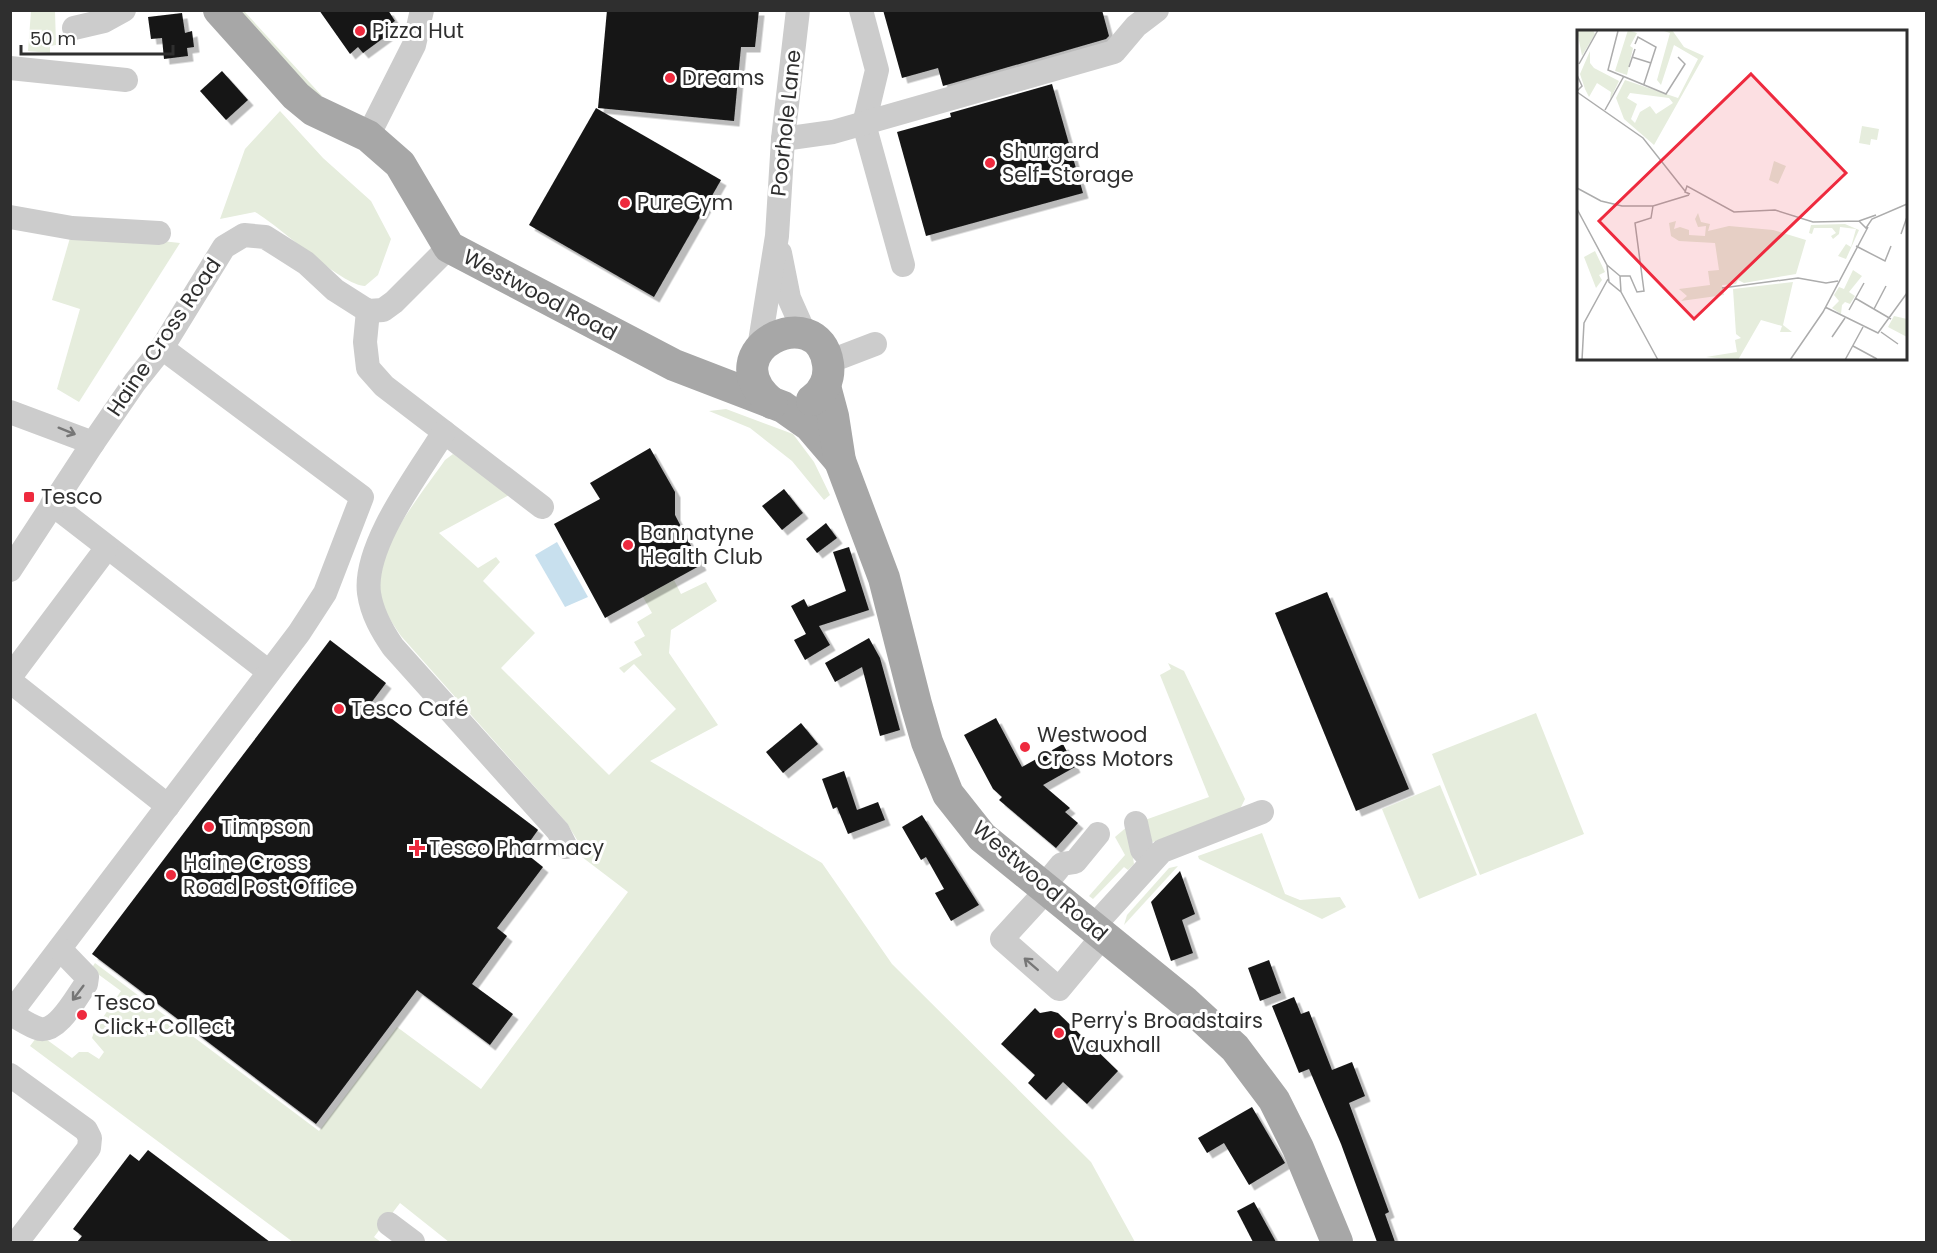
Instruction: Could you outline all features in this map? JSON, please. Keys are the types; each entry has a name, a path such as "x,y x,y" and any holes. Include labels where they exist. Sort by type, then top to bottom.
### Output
{"main road":[{"name":"Westwood Road","path":"219,10 296,96 313,110 368,136 400,164 449,247 674,364 777,405"},
{"path":"674,364 757,353 780,333 805,334"},
{"name":"Westwood Road","path":"805,334 815,341 826,374 840,461 884,578 924,732 948,794 982,837 1185,1002 1236,1048 1274,1100 1298,1148 1337,1242"},
{"name":"Westwood Road","path":"757,353 755,384 762,394 810,426 840,461"},
{"path":"777,405 807,404 826,374"}],"street":[{"path":"74,28 104,21 124,10"},
{"path":"368,136 414,45 422,10"},
{"name":"Poorhole Lane","path":"757,353 777,236 783,139 798,10"},
{"path":"861,10 877,70 864,124 903,265"},
{"path":"783,139 833,132 864,124 1113,52 1136,26 1157,10"},
{"path":"10,68 126,80"},
{"path":"10,217 72,228 159,233"},
{"name":"Haine Cross Road","path":"10,570 93,443 162,348 225,247 244,235 265,237 306,264 335,290 368,311"},
{"name":"Poorhole Lane","path":"777,236 789,298 805,334"},
{"path":"449,247 394,302 383,310 368,311 365,342 368,368 384,386 542,507"},
{"path":"826,374 875,344"},
{"path":"60,949 82,969 87,977 86,984 56,1024 47,1029 37,1028 11,1014 60,949 168,806 269,672 325,592 362,496 162,348"},
{"path":"10,403 18,424 93,443"},
{"path":"444,432 378,544 370,573 369,592 378,626 393,647 558,831 566,847"},
{"path":"52,504 106,549 269,672"},
{"path":"106,549 10,679 168,806"},
{"path":"1098,834 1075,862 1062,864 1045,889 1002,939 1059,989 1098,932 1162,851 1262,812"},
{"path":"1136,823 1142,850 1152,861"},
{"path":"10,1075 86,1130 90,1138 89,1148 17,1242"},
{"path":"389,1224 413,1242"}],"green space":[{"path":"31,11 55,11 56,45 50,46 50,53 28,51"},
{"path":"236,11 244,11 322,96 319,97 301,83"},
{"path":"280,111 323,158 371,201 391,239 378,275 365,286 342,277 327,267 255,212 220,219 245,149"},
{"path":"72,231 180,243 79,402 57,389 80,309 52,300"},
{"path":"726,409 793,434 814,462 830,495 824,500 792,461 750,428 709,411"},
{"path":"453,454 511,494 439,533 478,568 496,557 500,562 483,581 535,633 501,668 609,775 676,709 634,664 624,673 619,668 642,655 634,642 645,636 637,622 652,613 643,597 674,580 681,594 706,582 717,601 671,630 669,653 718,725 650,761 822,863 892,964 1091,1162 1135,1242 449,1242 400,1203 374,1237 381,1242 293,1242 30,1046 39,1034 72,1058 79,1052 88,1052 99,1059 104,1052 92,1038 95,1029 121,991 91,969 95,963 319,1131 397,1027 481,1089 628,892 582,857 579,843 566,822 401,636 384,606 378,586 384,556 414,503 445,460"},
{"path":"1168,663 1184,671 1245,799 1239,811 1153,842 1150,841 1145,820 1209,797 1160,675 1171,669"},
{"path":"1536,713 1584,834 1480,875 1432,754"},
{"path":"1440,785 1477,875 1419,899 1382,809"},
{"path":"1128,826 1134,864 1128,870 1124,867 1093,899 1089,896 1125,855 1115,837"},
{"path":"1262,833 1285,894 1300,900 1340,897 1346,907 1322,919 1199,859 1198,856"},
{"path":"1178,866 1124,925 1127,915 1169,868"}],"water":[{"path":"557,542 588,597 565,607 535,555"}],"building":[{"name":"Pizza Hut","path":"319,10 388,10 395,21 385,28 389,34 363,53 358,47 350,54"},
{"path":"607,10 759,10 755,47 741,47 734,121 598,108"},
{"path":"883,10 1102,10 1109,36 1106,39 943,86 938,68 902,78"},
{"path":"182,13 185,33 192,31 194,47 187,48 188,56 164,59 162,38 151,39 148,17"},
{"path":"222,71 248,100 226,120 200,91"},
{"name":"Shurgard Self-Storage","path":"1052,84 1083,193 926,236 897,132 951,117 950,113"},
{"name":"PureGym","path":"596,108 721,180 654,297 529,225"},
{"name":"Bannatyne Health Club","path":"650,448 675,492 675,515 701,565 605,618 554,524 600,499 590,483"},
{"path":"784,489 803,513 782,530 762,506"},
{"path":"826,523 837,538 817,553 806,539"},
{"path":"849,547 869,610 819,626 830,645 805,660 794,640 806,634 791,606 804,599 808,607 846,591 833,552"},
{"path":"1327,592 1409,789 1356,811 1275,613"},
{"path":"869,638 880,658 900,730 880,736 862,667 835,682 825,663"},
{"path":"330,640 386,683 371,703 538,830 523,851 543,867 497,928 507,936 472,984 513,1014 490,1045 417,990 316,1124 92,954"},
{"path":"996,718 1022,767 1063,744 1075,767 1043,785 1070,808 1065,812 1078,823 1056,848 999,800 1002,797 993,789 964,735"},
{"path":"801,723 818,744 783,773 766,752"},
{"path":"844,771 857,810 878,802 885,820 848,834 837,807 833,809 822,779"},
{"path":"922,815 979,905 951,921 935,893 944,889 926,857 921,860 902,827"},
{"path":"1180,871 1195,914 1182,920 1193,953 1171,961 1151,902"},
{"path":"1269,960 1281,993 1260,1001 1248,968"},
{"path":"1294,997 1301,1014 1309,1011 1332,1070 1352,1062 1365,1096 1349,1103 1389,1212 1385,1214 1395,1242 1377,1242 1341,1144 1309,1069 1299,1073 1272,1006"},
{"path":"1035,1008 1040,1013 1051,1011 1058,1013 1118,1071 1087,1104 1063,1082 1046,1100 1028,1083 1035,1075 1001,1044"},
{"path":"1252,1107 1285,1163 1249,1185 1224,1143 1207,1153 1198,1138"},
{"path":"148,1150 270,1242 77,1242 82,1236 73,1229 130,1154 139,1161"},
{"path":"1254,1202 1276,1242 1253,1242 1237,1211"}],"place":[{"name":"Pizza Hut","path":"360,31"},
{"name":"Dreams","path":"670,78"},
{"name":"Shurgard Self-Storage","path":"990,163"},
{"name":"PureGym","path":"625,203"},
{"name":"Tesco","path":"29,497"},
{"name":"Bannatyne Health Club","path":"628,545"},
{"name":"Tesco Café","path":"339,709"},
{"name":"Westwood Cross Motors","path":"1025,747"},
{"name":"Timpson","path":"209,827"},
{"name":"Tesco Pharmacy","path":"417,848"},
{"name":"Haine Cross Road Post Office","path":"171,875"},
{"name":"Tesco Click+Collect","path":"82,1015"},
{"name":"Perry's Broadstairs Vauxhall","path":"1059,1033"}]}
